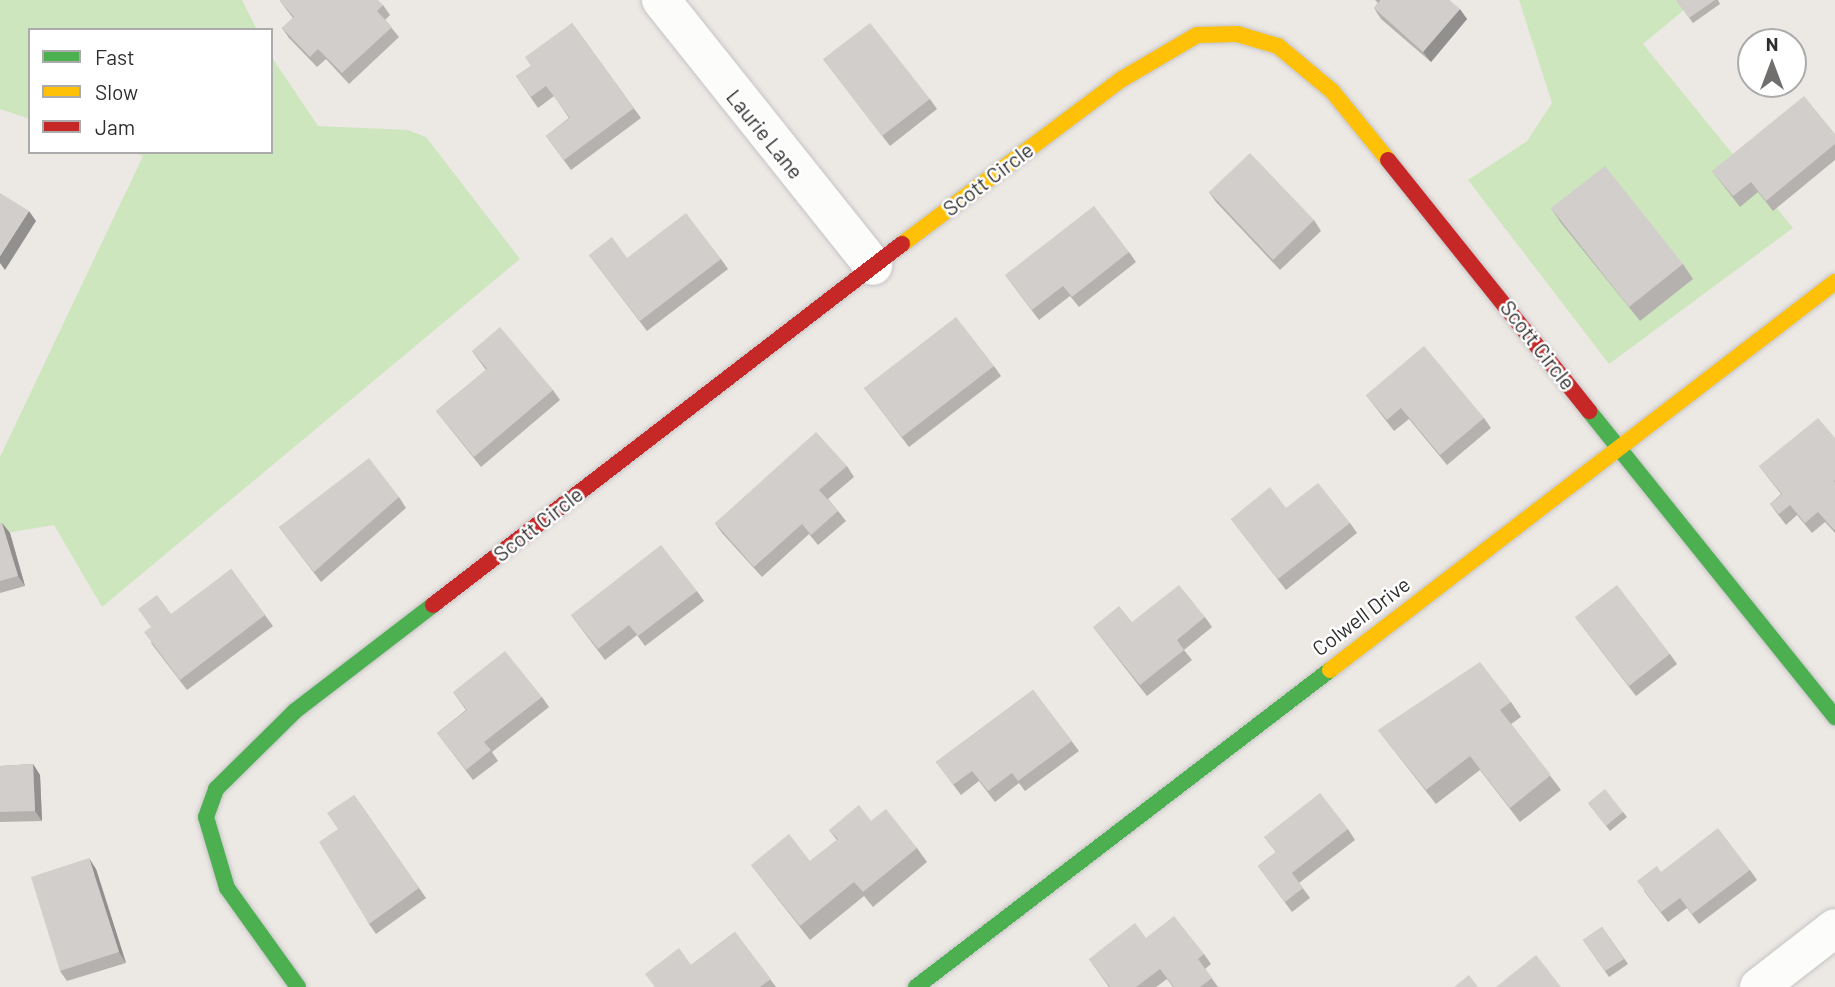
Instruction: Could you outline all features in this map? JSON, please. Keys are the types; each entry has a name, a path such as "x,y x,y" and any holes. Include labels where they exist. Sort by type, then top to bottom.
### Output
{"street":[{"name":"Laurie Lane","path":"660,0 873,266"},
{"name":"Scott Circle","path":"298,987 227,888 206,817 216,789 295,711 873,266 1122,79 1197,35 1237,34 1278,46 1332,92 1835,717"},
{"name":"Colwell Drive","path":"916,987 1409,605 1622,451 1835,282"},
{"path":"1759,987 1835,928"}],"green space":[{"path":"0,0 242,0 256,28 28,28 28,118 0,109"},
{"path":"1519,0 1696,0 1643,44 1793,228 1609,364 1468,180 1527,141 1552,103"},
{"path":"273,59 318,126 408,130 426,137 520,259 102,607 54,525 0,534 0,457 143,156 138,154 273,154"}],"building":[{"path":"280,0 378,0 383,5 377,11 392,27 342,73 318,49 310,57 282,28 294,17"},
{"path":"1380,0 1449,0 1460,9 1423,52 1374,8"},
{"path":"1715,0 1689,18 1677,1"},
{"path":"572,23 634,108 564,160 546,136 570,118 546,86 531,97 516,76 531,66 525,57"},
{"path":"870,23 930,99 882,136 823,59"},
{"path":"1802,98 1806,98 1835,134 1835,144 1766,201 1751,182 1733,196 1712,171"},
{"path":"1250,153 1314,220 1273,260 1209,192"},
{"path":"1605,166 1683,264 1629,307 1551,208"},
{"path":"0,193 29,211 0,256"},
{"path":"1094,206 1129,252 1072,297 1063,286 1032,310 1005,275"},
{"path":"686,213 721,259 640,321 589,255 612,237 627,258"},
{"path":"956,317 994,366 902,437 864,388"},
{"path":"500,327 553,390 474,457 436,411 487,369 472,351"},
{"path":"1424,346 1484,418 1440,455 1401,408 1387,420 1366,395"},
{"path":"1818,418 1835,438 1834,530 1818,512 1805,523 1790,505 1779,514 1770,504 1782,494 1759,466"},
{"path":"816,432 847,466 819,490 838,511 811,535 802,524 754,567 715,523"},
{"path":"369,458 399,497 314,572 279,527"},
{"path":"1318,483 1350,523 1278,579 1231,519 1270,487 1286,508"},
{"path":"2,523 18,576 0,581 0,524"},
{"path":"661,545 697,591 638,636 629,625 598,649 571,615"},
{"path":"231,569 265,615 180,680 144,632 151,627 138,609 157,595 171,614"},
{"path":"1179,585 1205,617 1177,640 1184,650 1140,685 1093,627 1119,606 1132,622"},
{"path":"1617,585 1670,654 1629,686 1575,617"},
{"path":"505,651 542,697 484,742 491,750 466,770 437,733 467,710 453,692"},
{"path":"1480,662 1511,702 1500,710 1551,775 1510,808 1470,756 1426,790 1378,730"},
{"path":"1033,690 1072,741 1018,781 1012,773 988,791 972,771 953,785 936,762"},
{"path":"33,764 35,811 0,812 0,766"},
{"path":"1605,789 1623,812 1606,826 1588,803"},
{"path":"1320,793 1348,829 1292,873 1303,888 1285,902 1258,866 1276,852 1264,837"},
{"path":"354,795 419,888 369,924 319,842 338,829 327,813"},
{"path":"859,805 871,821 886,809 917,848 863,892 854,882 800,926 751,865 789,834 810,861 838,839 829,830"},
{"path":"1718,828 1750,870 1692,914 1680,898 1661,912 1637,881 1657,866 1661,872"},
{"path":"89,858 119,952 60,971 31,877"},
{"path":"1174,916 1204,954 1198,959 1212,978 1200,987 1174,987 1160,969 1136,987 1110,987 1089,959 1135,923 1146,938"},
{"path":"1602,927 1624,959 1605,971 1583,940"},
{"path":"735,932 771,979 760,987 655,987 645,974 679,948 691,965"},
{"path":"1536,955 1561,987 1496,987"},
{"path":"1469,975 1478,987 1454,987"}],"traffic: fast":[{"path":"1589,411 1835,717"},
{"path":"298,987 227,888 206,817 216,789 295,711 433,605"},
{"path":"916,987 1330,670"}],"traffic: slow":[{"path":"902,244 1122,79 1197,35 1237,34 1278,46 1332,91 1388,160"},
{"path":"1330,670 1835,282"}],"traffic: jam":[{"path":"1388,160 1589,411"},
{"path":"433,605 902,244"}]}
